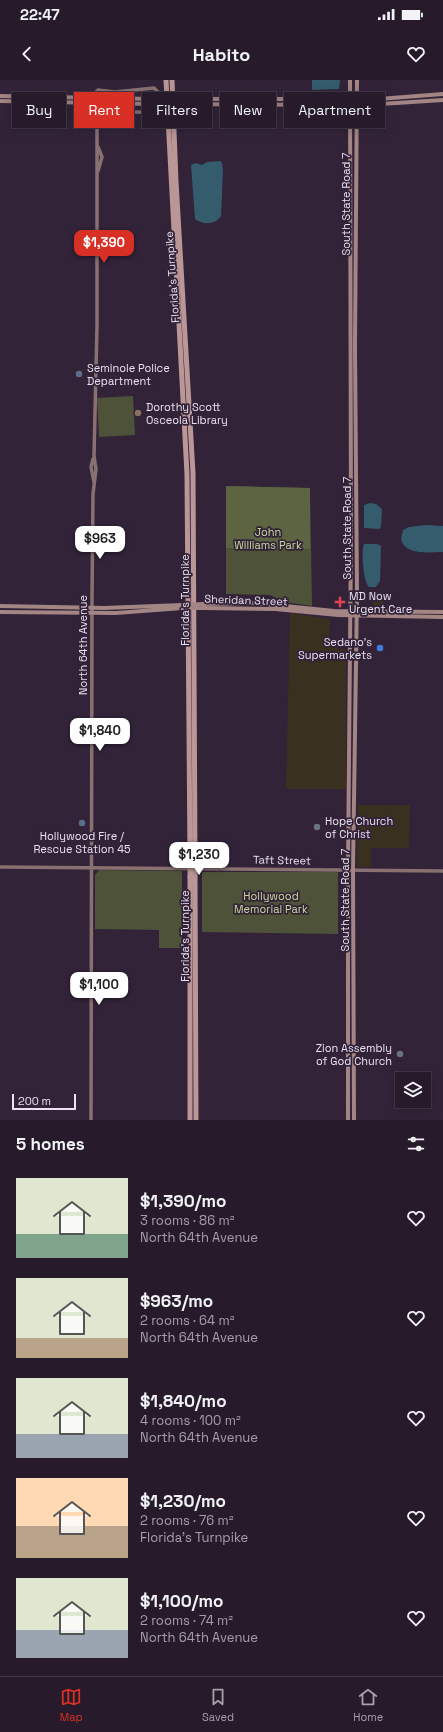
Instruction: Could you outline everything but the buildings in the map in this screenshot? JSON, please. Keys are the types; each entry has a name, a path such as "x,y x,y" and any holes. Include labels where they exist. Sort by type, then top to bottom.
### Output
{"highway":[{"name":"Florida's Turnpike","path":"166,80 187,474 193,859"},
{"name":"Florida's Turnpike","path":"172,80 176,181 193,473 193,1118"}],"main road":[{"name":"South State Road 7","path":"350,80 350,92"},
{"name":"South State Road 7","path":"356,92 357,80"},
{"path":"385,98 443,94"},
{"path":"0,96 74,97"},
{"path":"416,101 422,96"},
{"path":"134,98 284,99"},
{"path":"385,103 443,100"},
{"path":"0,101 74,102"},
{"path":"134,103 284,105"},
{"name":"South State Road 7","path":"348,1120 348,869 351,529 350,128"},
{"name":"South State Road 7","path":"354,1120 353,870 357,613 355,283 356,128"},
{"path":"350,177 356,183"},
{"path":"350,229 352,229 355,233"},
{"path":"350,277 355,283"},
{"path":"351,529 357,538"},
{"name":"Sheridan Street","path":"0,612 92,611 256,603 350,613 443,612"},
{"name":"Sheridan Street","path":"0,606 92,611"},
{"name":"Sheridan Street","path":"357,613 443,617"},
{"path":"350,672 356,676"},
{"path":"350,736 355,742"},
{"path":"350,753 354,759"},
{"path":"349,797 354,802"},
{"path":"349,809 354,813"},
{"path":"348,928 354,934"},
{"path":"348,966 354,972"},
{"path":"349,1056 354,1062"},
{"path":"349,1062 354,1067"}],"street":[{"path":"97,92 97,90 115,92 154,88 159,93 160,107 158,111 154,114 134,113"},
{"name":"North 64th Avenue","path":"91,1120 92,611 94,483 96,469 94,456 97,172 102,157 97,142 97,128"},
{"name":"Taft Street","path":"0,867 443,871"}],"shaded area":[{"path":"373,592 384,592 384,607 373,607"},
{"path":"290,613 330,619 329,647 346,650 346,789 286,789"},
{"path":"358,805 410,805 409,848 371,848 371,867 357,867"}],"green space":[{"path":"133,396 135,435 99,437 97,398"},
{"name":"John Williams Park","path":"226,486 310,488 312,606 285,602 270,595 226,594"},
{"path":"226,486 310,488 310,549 226,548"},
{"path":"99,870 182,871 182,948 159,948 159,930 95,929 95,875"},
{"name":"Hollywood Memorial Park","path":"202,872 338,872 338,934 202,932"}],"water":[{"path":"312,80 340,80 339,89 312,90"},
{"path":"220,161 222,163 223,170 221,216 216,221 209,223 198,221 195,219 191,165 196,163 202,165 207,162"},
{"path":"370,503 376,504 382,509 381,527 379,529 364,528 364,505"},
{"path":"426,525 443,526 443,552 413,551 403,544 401,539 403,530 409,527"},
{"path":"364,544 377,544 381,546 380,581 376,587 369,587 365,579 363,559"}],"place":[{"name":"Seminole Police Department","path":"79,374"},
{"name":"Dorothy Scott Osceola Library","path":"138,413"},
{"name":"MD Now Urgent Care","path":"340,602"},
{"name":"Sedano's Supermarkets","path":"380,648"},
{"name":"Hollywood Fire / Rescue Station 45","path":"82,823"},
{"name":"Hope Church of Christ","path":"317,827"},
{"name":"Zion Assembly of God Church","path":"400,1054"}]}
